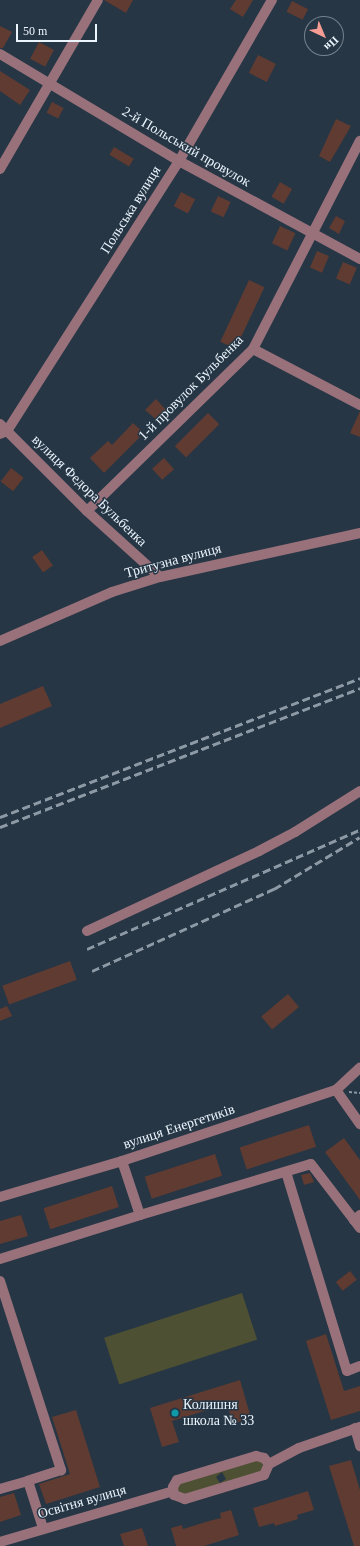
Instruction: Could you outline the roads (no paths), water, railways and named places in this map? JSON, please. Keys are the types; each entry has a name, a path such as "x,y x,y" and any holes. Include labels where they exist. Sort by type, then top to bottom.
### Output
{"street":[{"path":"0,169 98,0"},
{"name":"Польська вулиця","path":"2,430 179,161 272,0"},
{"name":"2-й Польський провулок","path":"0,54 179,161 360,259"},
{"name":"1-й провулок Бульбенка","path":"87,511 253,349 311,232 360,141"},
{"path":"253,349 360,405"},
{"name":"вулиця Федора Бульбенка","path":"2,430 87,511 160,577"},
{"name":"Тритузна вулиця","path":"0,641 112,592 160,577 360,533"},
{"path":"87,930 265,848 295,832 360,791"},
{"name":"вулиця Енергетиків","path":"0,1197 122,1161 336,1090 360,1068"},
{"path":"336,1090 360,1124"},
{"path":"122,1161 140,1215"},
{"path":"0,1259 311,1164 357,1217 360,1228"},
{"path":"286,1172 348,1371 360,1366"},
{"path":"0,1281 61,1470 0,1489"},
{"path":"269,1464 264,1458 256,1456 180,1479 174,1483 172,1491 177,1498 185,1499 261,1477 267,1472 269,1464 299,1448 357,1428 360,1446"},
{"path":"28,1481 43,1528"},
{"name":"Освітня вулиця","path":"0,1542 17,1541 43,1528 172,1491"}],"railway":[{"path":"0,817 360,678"},
{"path":"0,827 360,688"},
{"path":"87,949 360,830"},
{"path":"92,971 274,889 360,837"}],"place":[{"name":"Колишня школа № 33","path":"175,1413"}]}
